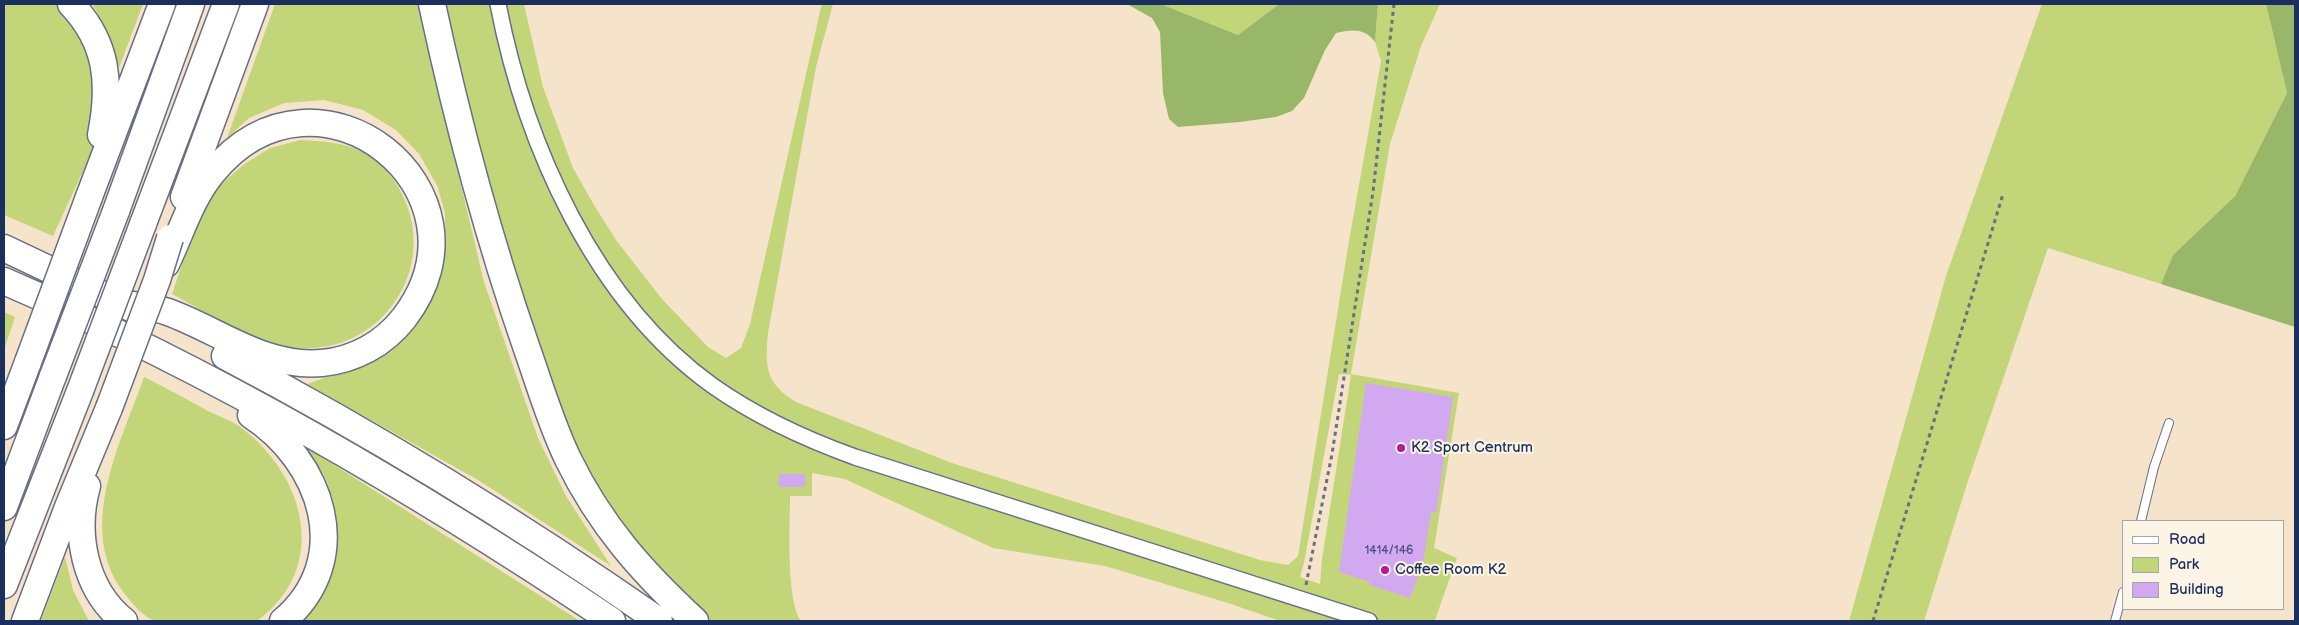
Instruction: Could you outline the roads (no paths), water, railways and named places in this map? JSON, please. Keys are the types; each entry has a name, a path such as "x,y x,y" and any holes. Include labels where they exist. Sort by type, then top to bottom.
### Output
{"highway":[{"path":"71,4 94,34 106,70 106,108 89,197"},
{"path":"4,426 8,408 28,362 162,4"},
{"path":"4,507 191,4"},
{"path":"4,585 80,392 226,4"},
{"path":"25,621 158,280 255,4"},
{"path":"432,4 467,149 497,255 517,320 568,459 606,523 630,556 652,581 695,621"},
{"path":"122,303 167,312 266,356 301,363 332,362 372,347 384,339 401,321 414,303 424,282 430,259 428,220 422,198 396,158 383,147 358,133 332,125 310,123 293,124 269,130 249,140 232,152 205,183 173,239"},
{"path":"4,235 37,263"},
{"path":"4,248 122,303 251,370 417,463 537,538 659,621"},
{"path":"4,281 159,353 276,415 408,490 612,621"},
{"path":"159,353 260,420 289,448 306,470 313,484 322,513 323,528 320,560 309,589 300,603 282,621"},
{"path":"109,408 86,492 82,516 83,543 91,578 109,606 124,621"}],"street":[{"path":"498,4 504,38 534,135 565,202 589,247 620,293 645,325 673,353 712,386 742,405 812,442 854,458 1369,621"}],"lane":[{"path":"2140,520 2154,467 2169,423"},
{"path":"2116,621 2122,596"}],"place":[{"name":"K2 Sport Centrum","path":"1401,448"},
{"name":"Coffee Room K2","path":"1385,570"}]}
